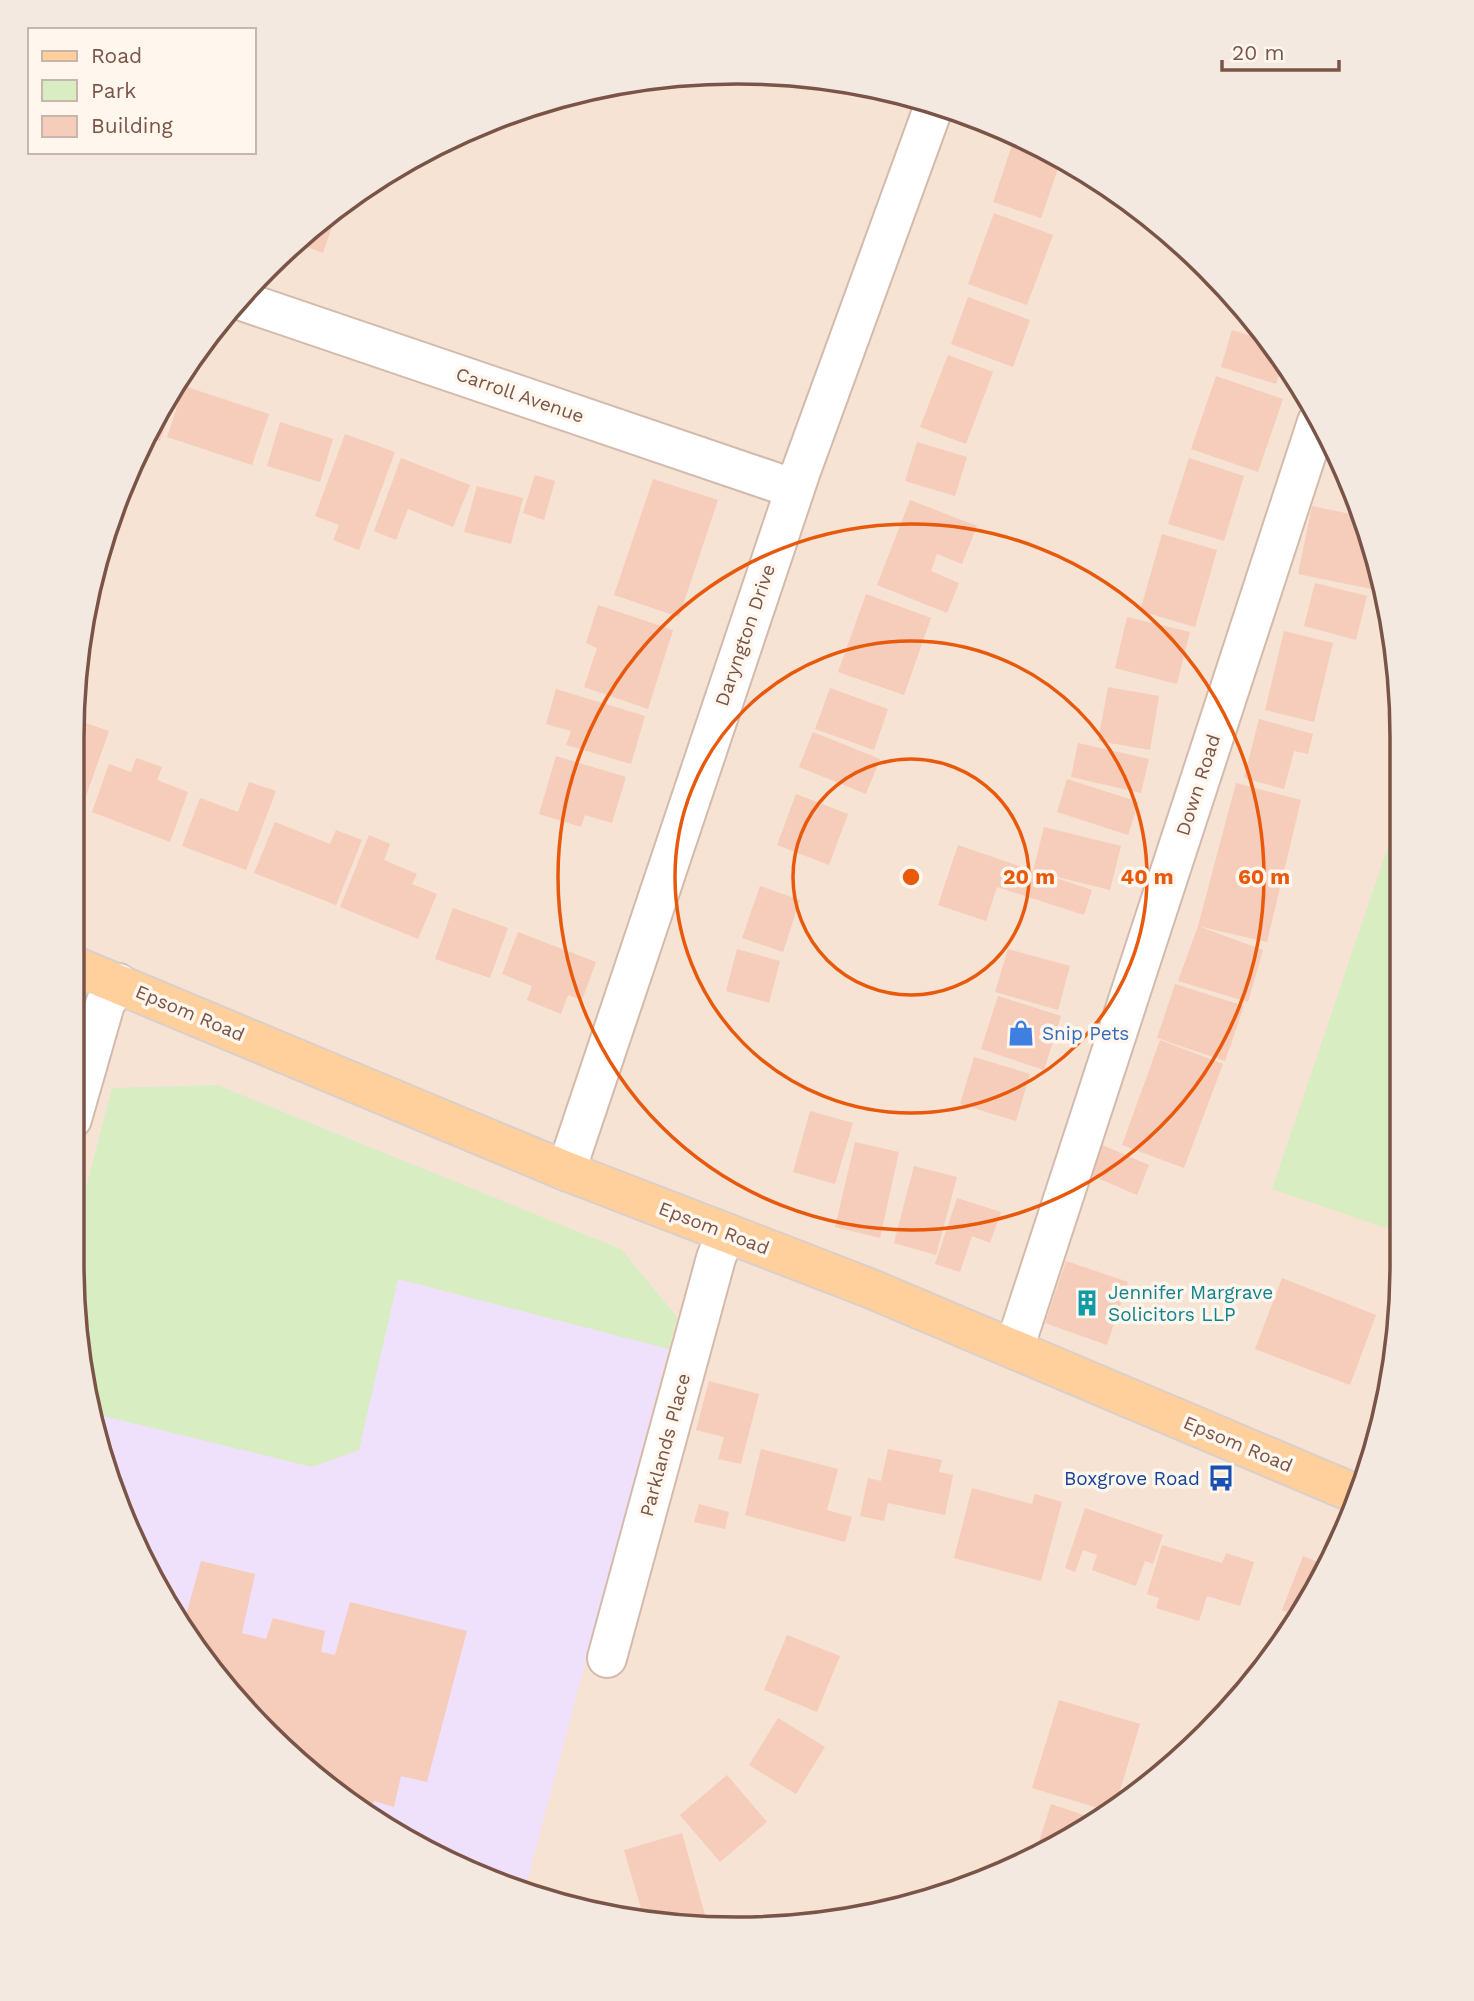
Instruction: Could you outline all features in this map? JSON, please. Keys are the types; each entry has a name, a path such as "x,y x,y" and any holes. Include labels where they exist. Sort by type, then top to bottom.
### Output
{"main road":[{"name":"Epsom Road","path":"84,970 566,1171 869,1288 1349,1491"}],"street":[{"name":"Daryngton Drive","path":"566,1171 795,489 930,114"},
{"name":"Carroll Avenue","path":"249,303 795,489"},
{"name":"Down Road","path":"1014,1349 1314,431"},
{"path":"84,1077 105,1004 118,983"},
{"name":"Parklands Place","path":"607,1658 716,1258 726,1233"}],"shaded area":[{"path":"737,84 780,85 864,97 906,106 987,134 1064,171 1100,194 1168,246 1199,275 1255,339 1280,374 1323,448 1355,527 1377,610 1389,694 1390,737 1390,1264 1389,1307 1377,1391 1368,1433 1340,1514 1323,1553 1280,1627 1228,1695 1199,1726 1135,1782 1064,1830 987,1867 906,1895 780,1916 694,1916 610,1904 527,1882 448,1850 374,1807 306,1755 246,1695 194,1627 151,1553 119,1474 106,1433 90,1349 84,1264 84,737 85,694 97,610 119,527 151,448 171,410 219,339 275,275 339,219 374,194 448,151 487,134 568,106 610,97 694,85"},
{"path":"217,1085 621,1249 677,1317 527,1882 448,1850 410,1830 339,1782 306,1755 246,1695 219,1662 194,1627 151,1553 119,1474 106,1433 85,1307 84,1195 112,1088"}],"green space":[{"path":"1390,841 1390,1230 1272,1189"},
{"path":"217,1085 621,1249 677,1317 669,1349 398,1279 359,1450 312,1467 102,1416 85,1307 84,1195 112,1088"}],"building":[{"path":"1012,145 1058,168 1041,218 993,202"},
{"path":"994,213 1053,235 1027,305 968,284"},
{"path":"333,224 323,253 306,246"},
{"path":"968,297 1030,320 1013,367 951,344"},
{"path":"1232,330 1253,336 1280,373 1276,384 1221,367"},
{"path":"948,355 993,372 966,444 920,427"},
{"path":"1216,376 1283,399 1258,472 1191,449"},
{"path":"186,387 269,414 252,465 167,437"},
{"path":"171,410 160,441 156,439"},
{"path":"280,422 333,439 320,482 267,466"},
{"path":"345,434 395,452 359,550 333,540 339,525 315,516"},
{"path":"917,442 967,457 955,496 905,481"},
{"path":"401,458 470,485 453,527 408,509 396,540 374,531"},
{"path":"1189,458 1244,476 1224,541 1168,524"},
{"path":"535,475 555,481 544,520 523,513"},
{"path":"653,479 718,500 679,617 614,595"},
{"path":"477,486 523,498 511,544 464,532"},
{"path":"910,500 977,526 962,564 937,554 931,571 959,583 947,613 877,585"},
{"path":"1312,506 1350,514 1373,589 1298,574"},
{"path":"1162,534 1217,550 1195,627 1140,611"},
{"path":"1315,583 1367,596 1356,640 1304,626"},
{"path":"866,594 931,618 904,695 838,672"},
{"path":"598,605 673,630 648,709 584,687 597,648 586,643"},
{"path":"1127,617 1190,632 1177,684 1115,668"},
{"path":"1284,631 1333,643 1314,722 1265,710"},
{"path":"1108,687 1159,696 1150,750 1098,741"},
{"path":"830,688 888,709 874,750 815,729"},
{"path":"556,689 645,716 631,764 566,745 571,731 546,724"},
{"path":"1259,719 1313,734 1308,754 1294,751 1284,789 1244,778"},
{"path":"84,723 109,731 84,799"},
{"path":"813,732 880,759 866,794 799,767"},
{"path":"1078,743 1149,759 1141,793 1071,777"},
{"path":"556,756 626,777 612,823 585,815 581,827 539,814"},
{"path":"136,758 162,767 157,780 188,792 170,842 92,812 109,764 131,772"},
{"path":"1067,779 1139,802 1128,835 1057,812"},
{"path":"249,782 276,791 246,870 182,846 200,798 238,812"},
{"path":"1236,783 1301,800 1267,942 1198,926"},
{"path":"796,794 848,814 829,865 777,845"},
{"path":"275,822 330,844 336,830 362,840 336,905 254,873"},
{"path":"1044,827 1121,846 1110,890 1041,873 1092,890 1084,915 997,887 986,921 938,905 958,845 1033,871"},
{"path":"369,835 390,844 384,860 417,874 412,884 437,894 418,939 340,907"},
{"path":"760,886 800,900 783,952 742,938"},
{"path":"453,908 508,928 490,978 435,959"},
{"path":"1198,926 1263,950 1248,1002 1178,981"},
{"path":"518,932 596,962 582,1000 568,995 561,1014 527,1000 532,986 502,974"},
{"path":"737,949 780,961 769,1003 726,991"},
{"path":"1008,949 1070,966 1058,1010 995,992"},
{"path":"1175,984 1244,1006 1225,1061 1157,1038"},
{"name":"Snip Pets","path":"998,996 1061,1016 1044,1070 981,1049"},
{"path":"1160,1040 1223,1064 1184,1168 1122,1145"},
{"path":"974,1057 1030,1074 1016,1121 960,1104"},
{"path":"810,1111 853,1123 835,1184 793,1172"},
{"path":"855,1142 899,1152 880,1238 835,1227"},
{"path":"1100,1144 1149,1165 1137,1195 1088,1174"},
{"path":"914,1166 957,1177 936,1255 894,1243"},
{"path":"957,1198 1001,1212 990,1243 972,1236 960,1272 935,1264"},
{"name":"Jennifer Margrave Solicitors LLP","path":"1066,1261 1128,1282 1107,1345 1045,1323"},
{"path":"1282,1278 1376,1315 1350,1385 1255,1349"},
{"path":"709,1381 759,1394 741,1464 718,1459 724,1437 696,1430"},
{"path":"761,1449 838,1469 827,1510 852,1517 845,1542 745,1515"},
{"path":"888,1449 942,1460 939,1472 953,1475 945,1515 888,1503 884,1521 860,1516 868,1478 881,1481"},
{"path":"972,1488 1032,1504 1035,1494 1062,1502 1041,1581 954,1558"},
{"path":"699,1504 729,1512 725,1529 694,1522"},
{"path":"1085,1508 1163,1535 1153,1564 1145,1561 1136,1586 1092,1570 1097,1555 1083,1550 1075,1572 1065,1568"},
{"path":"1162,1545 1222,1563 1226,1553 1254,1562 1240,1606 1207,1596 1199,1621 1156,1608 1159,1598 1147,1594"},
{"path":"1303,1556 1318,1562 1289,1613 1282,1610"},
{"path":"201,1561 255,1574 242,1633 266,1639 273,1618 325,1631 321,1652 335,1655 350,1602 467,1631 427,1782 401,1776 394,1807 374,1801 373,1806 306,1755 275,1726 219,1662 186,1615"},
{"path":"787,1635 840,1656 817,1712 764,1690"},
{"path":"1059,1700 1140,1724 1119,1793 1098,1808 1032,1788"},
{"path":"778,1718 825,1747 796,1794 749,1765"},
{"path":"727,1775 767,1822 720,1862 680,1815"},
{"path":"1051,1804 1086,1816 1064,1830 1038,1843"},
{"path":"682,1833 705,1916 641,1909 624,1850"}],"place":[{"name":"Snip Pets","path":"1021,1033"},
{"name":"Jennifer Margrave Solicitors LLP","path":"1087,1303"},
{"name":"Boxgrove Road","path":"1221,1478"}]}
